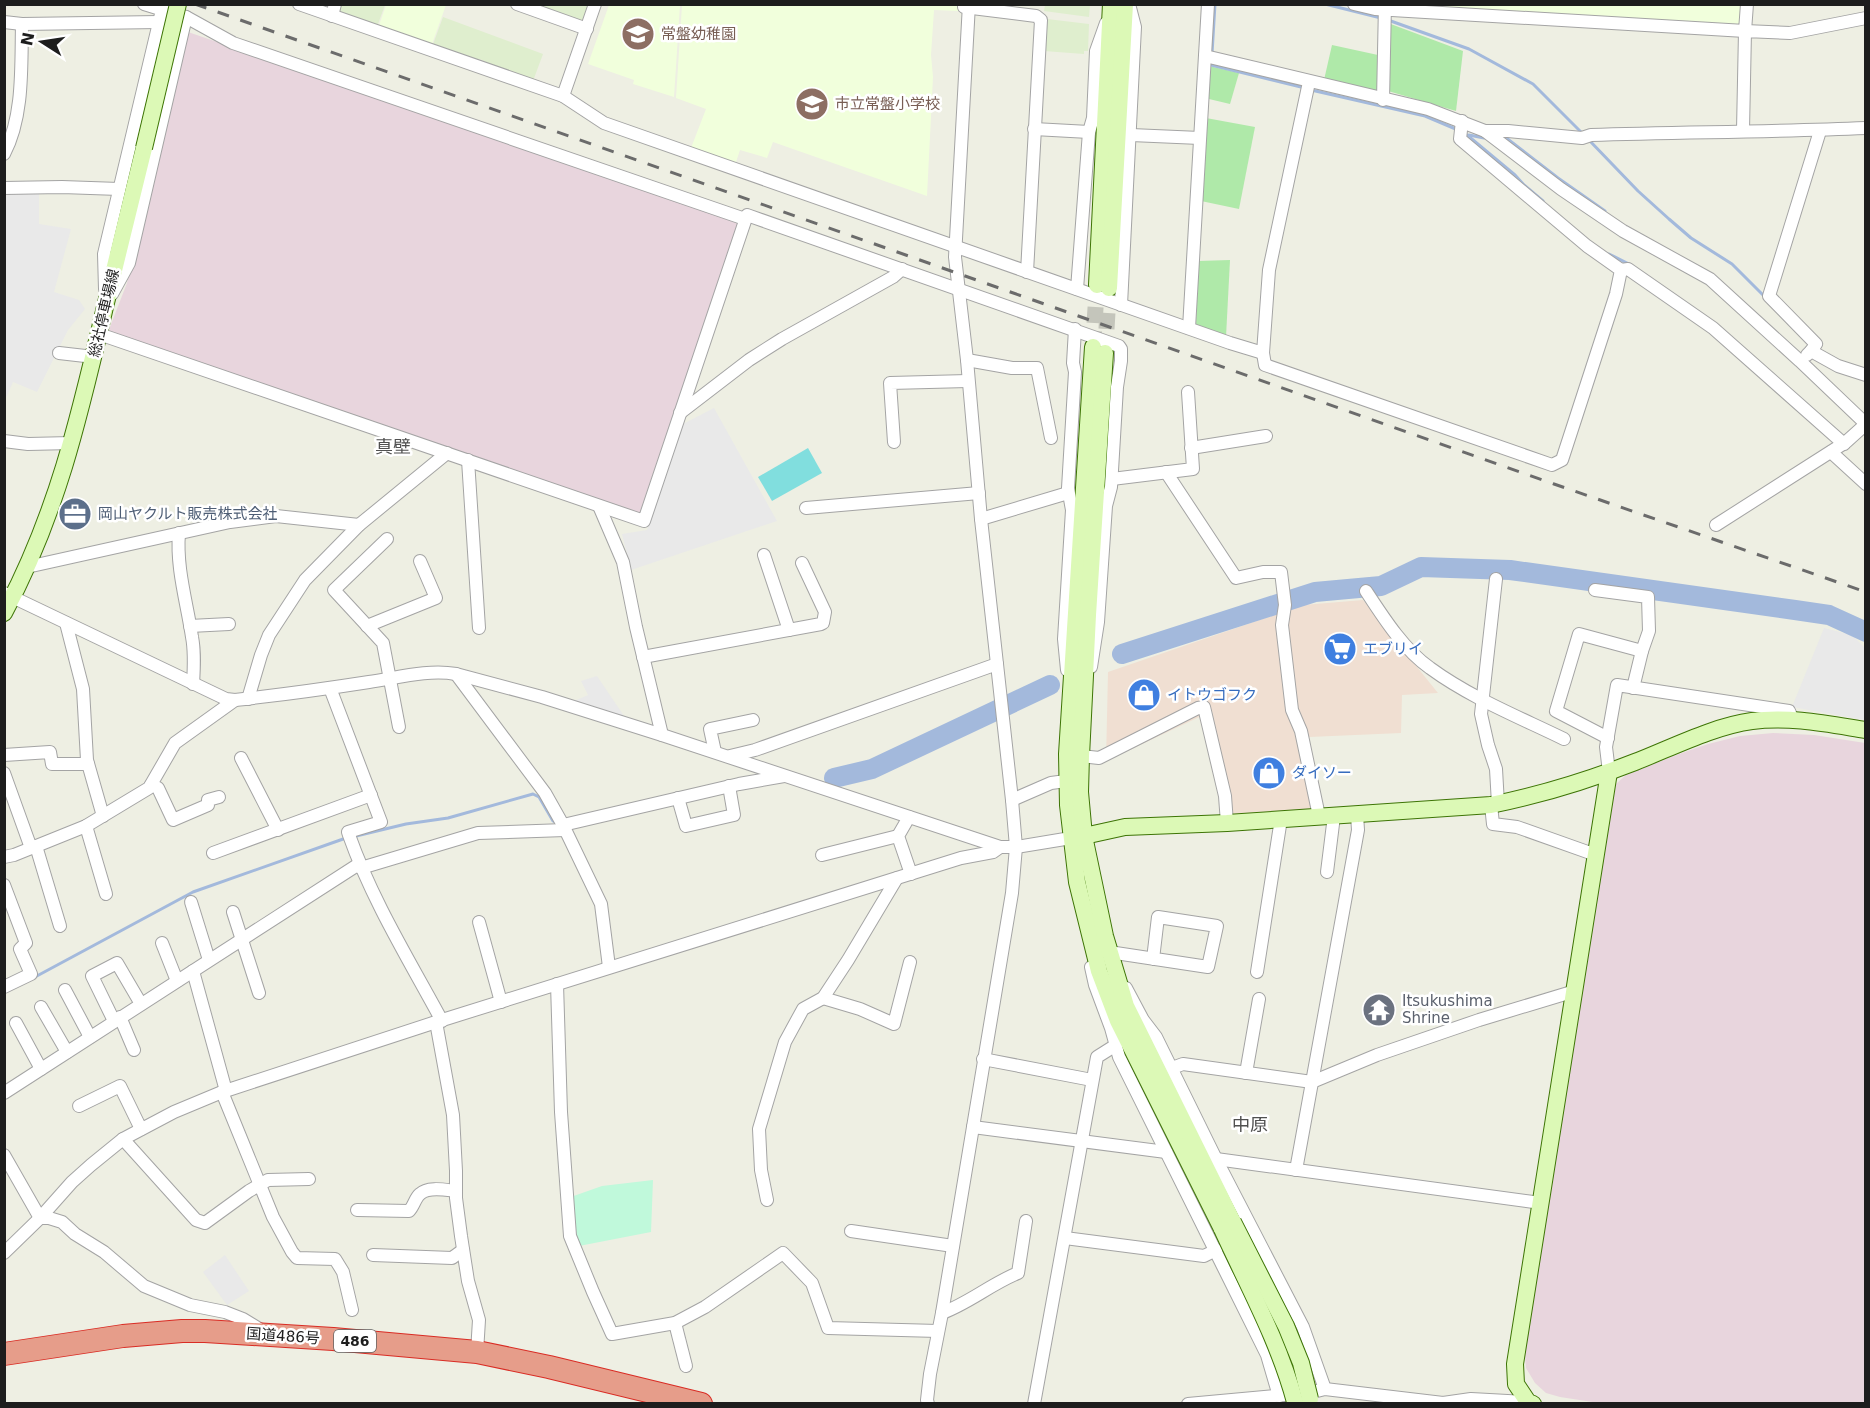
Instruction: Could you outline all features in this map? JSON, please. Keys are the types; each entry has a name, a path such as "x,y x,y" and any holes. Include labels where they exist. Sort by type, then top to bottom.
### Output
{"highway":[{"name":"国道486号","path":"4,1354 152,1333 205,1331 265,1334 477,1352 701,1404"}],"street":[{"path":"144,4 160,16"},
{"path":"299,4 334,10 568,95 604,123 1263,353"},
{"path":"518,4 587,29"},
{"path":"568,95 595,4"},
{"path":"568,95 604,4"},
{"path":"1189,328 1200,138 1209,57 1208,4"},
{"path":"1354,4 1385,13 1790,33 1866,18"},
{"path":"1743,130 1747,4"},
{"path":"1077,289 1089,132 1093,118 1096,51 1119,5"},
{"path":"1119,5 1135,27 1121,305"},
{"path":"1103,287 1119,5"},
{"path":"928,1404 930,1374 1012,893 1016,847 955,247 967,6 1036,16 1041,20 1027,272"},
{"path":"106,305 129,263 182,11"},
{"path":"4,22 22,24 160,16 182,11 233,43 746,219"},
{"name":"総社停車場線","path":"4,613 9,595 27,567 52,506 72,442 144,148 182,11"},
{"path":"1383,100 1385,13"},
{"path":"106,305 104,254 160,16"},
{"path":"4,154 12,140 16,123 22,24"},
{"path":"1209,57 1308,86 1428,109 1461,128 1485,131 1586,137 1743,130 1820,131 1866,128"},
{"path":"1308,86 1269,270 1263,353 1265,365 1552,465 1562,460 1622,270"},
{"path":"1461,128 1460,139 1587,246 1622,270 1628,269 1713,328 1844,444"},
{"path":"1034,129 1089,132"},
{"path":"1485,131 1623,231 1710,279 1805,357 1866,424 1844,444 1716,525"},
{"path":"1805,357 1816,344 1769,296 1820,131"},
{"path":"1131,135 1200,138"},
{"path":"4,188 119,189"},
{"path":"99,334 644,521 747,215 1075,329 1119,346 1121,349 1112,479 1106,506 1093,662 1077,690"},
{"path":"680,414 749,360 893,277 902,269"},
{"path":"1075,329 1073,363 1075,372 1068,493 1072,510 1064,639 1065,662 1077,690 1081,756 1077,882 1099,971 1118,1021 1227,1226"},
{"path":"1099,350 1077,690 1066,781 1078,837 1126,1006 1227,1226 1290,1381 1303,1402"},
{"path":"59,353 94,357"},
{"path":"1805,357 1866,375"},
{"path":"967,360 1012,369 1037,368 1051,438"},
{"path":"894,442 890,383 968,381"},
{"path":"1112,479 1193,469 1188,392"},
{"path":"1191,448 1266,436"},
{"path":"4,441 28,444 72,442"},
{"path":"1831,452 1866,484"},
{"path":"248,699 269,635 305,580 359,525 447,453"},
{"path":"468,460 479,628"},
{"path":"1166,472 1236,578 1263,572 1281,573 1284,600 1282,625 1292,710 1301,731 1326,816 1327,872"},
{"path":"806,508 979,493"},
{"path":"981,519 1068,493"},
{"path":"599,506 623,562 662,735"},
{"path":"27,567 230,522 276,516 359,525"},
{"path":"179,533 183,591 194,659 193,684"},
{"path":"387,539 334,590 383,643 399,727"},
{"path":"764,555 789,630"},
{"path":"367,626 436,598 420,561"},
{"path":"643,657 823,623 825,612 802,563"},
{"path":"1496,579 1481,714 1496,769 1493,824 1517,827 1596,855"},
{"path":"1366,591 1393,631 1429,667 1482,699 1564,738"},
{"path":"1595,591 1648,597 1649,631 1633,688"},
{"path":"9,595 226,699 248,699 446,672 542,697 729,756 1000,847 1016,847 1125,827 1227,823 1494,805 1525,799 1609,772 1709,733 1751,721 1792,720 1866,730"},
{"path":"66,622 83,689 88,764 103,816"},
{"path":"190,626 229,624"},
{"path":"1608,738 1556,711 1579,634 1642,651"},
{"path":"729,756 755,750 997,664"},
{"path":"456,674 545,793 564,827 601,904 609,967"},
{"path":"1531,1403 1516,1384 1515,1364 1609,772 1606,747 1617,685 1789,711 1792,720"},
{"path":"330,688 381,822 348,832 360,866 439,1021 453,1115 456,1191 463,1250 468,1281 479,1320 477,1352"},
{"path":"4,857 86,826 141,793 151,785 175,743 235,700"},
{"path":"1081,756 1100,758 1204,707 1225,796 1227,823"},
{"path":"715,752 710,729 753,720"},
{"path":"4,754 50,752 52,764 88,764"},
{"path":"241,758 278,830"},
{"path":"4,773 60,926"},
{"path":"4,1093 209,960 360,866 478,833 564,827 729,786 786,776"},
{"path":"1012,800 1051,783 1066,781"},
{"path":"151,785 158,788 173,820 207,805 208,800 219,797"},
{"path":"678,798 687,826 734,815 729,786"},
{"path":"213,853 371,795"},
{"path":"1296,1170 1358,830 1357,814"},
{"path":"822,855 898,836 909,817"},
{"path":"1257,972 1281,819"},
{"path":"86,826 106,894"},
{"path":"898,836 911,873"},
{"path":"4,1253 72,1182 123,1139 174,1112 224,1092 439,1021 911,873 961,858 993,852 1000,847"},
{"path":"767,1200 761,1170 759,1129 777,1063 790,1031 803,1009 823,998 897,878"},
{"path":"4,885 26,943 20,948 31,974 4,987"},
{"path":"191,902 209,960"},
{"path":"233,912 259,993"},
{"path":"1109,952 1153,959 1208,967 1217,926 1158,917 1153,959"},
{"path":"479,922 501,1002"},
{"path":"162,943 177,981"},
{"path":"1091,943 1091,969 1119,1057 1267,1355 1279,1396"},
{"path":"823,998 860,1009 894,1024 910,962"},
{"path":"134,1050 92,976 117,963 141,1004"},
{"path":"193,971 224,1092 273,1217 297,1258 335,1259 343,1272 352,1310"},
{"path":"1116,972 1143,1020 1156,1037 1303,1328 1325,1389"},
{"path":"557,984 561,1112 570,1236 612,1334 675,1323 705,1307 783,1253 812,1283 828,1328 938,1330"},
{"path":"65,990 90,1037"},
{"path":"1172,1068 1183,1064 1312,1082 1377,1054 1575,991"},
{"path":"1246,1073 1259,999"},
{"path":"41,1007 67,1052"},
{"path":"16,1023 41,1069"},
{"path":"1034,1404 1097,1057 1116,1045"},
{"path":"984,1059 1092,1080"},
{"path":"79,1106 120,1086 141,1129"},
{"path":"973,1127 1166,1152"},
{"path":"123,1139 201,1223 268,1180 309,1179"},
{"path":"4,1155 40,1218"},
{"path":"1216,1159 1541,1203"},
{"path":"357,1210 409,1211 419,1194 423,1192 429,1190 456,1191"},
{"path":"40,1218 62,1222 75,1234 104,1252 144,1286 190,1305 225,1312 243,1319 265,1334"},
{"path":"942,1313 1000,1280 1018,1273 1026,1221"},
{"path":"851,1231 953,1246"},
{"path":"1065,1238 1204,1256 1216,1250"},
{"path":"373,1255 452,1258 463,1250"},
{"path":"675,1323 686,1366"},
{"path":"1188,1404 1279,1396 1325,1389 1443,1403 1471,1399 1531,1403"}],"shaded area":[{"path":"533,4 590,5 584,20 579,22"},
{"path":"340,5 385,5 376,26 341,15"},
{"path":"386,5 446,5 431,47 378,28"},
{"name":"常盤幼稚園","path":"609,5 680,5 674,97 633,84 634,80 588,64"},
{"name":"市立常盤小学校","path":"682,5 958,5 958,11 934,10 927,196 773,142 767,158 740,150 735,165 691,148 706,109 676,98"},
{"path":"1045,5 1090,5 1089,17 1044,11"},
{"path":"1394,5 1743,5 1741,25"},
{"path":"443,17 543,54 533,81 486,65 486,62 482,60 479,59 477,62 432,47"},
{"path":"1047,19 1089,24 1088,51 1084,51 1084,54 1044,51"},
{"path":"188,32 739,221 639,515 108,332 127,283"},
{"path":"5,192 39,193 39,224 71,229 54,292 79,300 85,309 68,330 37,392 13,382 5,400"},
{"path":"714,408 777,521 631,570 622,534 647,530 683,424"},
{"path":"808,448 822,473 772,501 758,477"},
{"path":"1363,600 1438,693 1402,695 1401,733 1309,737 1322,810 1231,818 1212,711 1106,761 1108,672 1303,605"},
{"path":"1824,628 1852,635 1865,648 1865,720 1792,707"},
{"path":"597,676 624,716 572,702 588,695 581,681"},
{"path":"1773,733 1814,735 1865,743 1865,1403 1599,1403 1546,1393 1535,1383 1526,1368 1524,1344 1616,784 1626,775 1708,744 1740,736"},
{"path":"653,1180 651,1232 579,1246 573,1234 568,1198 602,1186"},
{"path":"225,1255 249,1291 227,1305 203,1272"}],"green space":[{"path":"1388,23 1463,51 1456,111 1388,91"},
{"path":"1332,45 1378,55 1377,91 1324,80"},
{"path":"1209,66 1239,73 1230,104 1209,99"},
{"path":"1206,118 1255,127 1239,209 1201,201"},
{"path":"1230,260 1226,337 1196,326 1198,261"}],"waterway":[{"path":"1212,54 1215,4"},
{"path":"1325,4 1381,18"},
{"path":"1388,20 1469,49 1533,84 1583,134"},
{"path":"1211,60 1211,65 1305,88"},
{"path":"1311,90 1425,116 1458,130"},
{"path":"1467,135 1543,201"},
{"path":"1469,135 1484,138"},
{"path":"1502,137 1605,211"},
{"path":"1588,139 1638,191 1669,219 1691,238 1732,264 1765,297"},
{"path":"1609,254 1629,264"},
{"path":"1122,654 1315,592 1381,586 1421,567 1510,570 1795,610 1829,615 1866,632"},
{"path":"834,778 872,769 1050,685"},
{"path":"352,837 406,824 448,818 533,794 539,797 553,821 557,823"},
{"path":"35,977 193,892 346,838"}],"tunnel":[{"path":"1093,347 1097,285"},
{"path":"1105,353 1109,288"}],"railway":[{"path":"195,4 1866,592"}],"place":[{"name":"常盤幼稚園","path":"638,34"},
{"name":"市立常盤小学校","path":"812,104"},
{"name":"岡山ヤクルト販売株式会社","path":"75,514"},
{"name":"エブリイ","path":"1340,649"},
{"name":"イトウゴフク","path":"1144,695"},
{"name":"ダイソー","path":"1269,773"},
{"name":"Itsukushima Shrine","path":"1379,1010"}],"district":[{"name":"真壁","path":"393,446"},
{"name":"中原","path":"1250,1124"}]}
